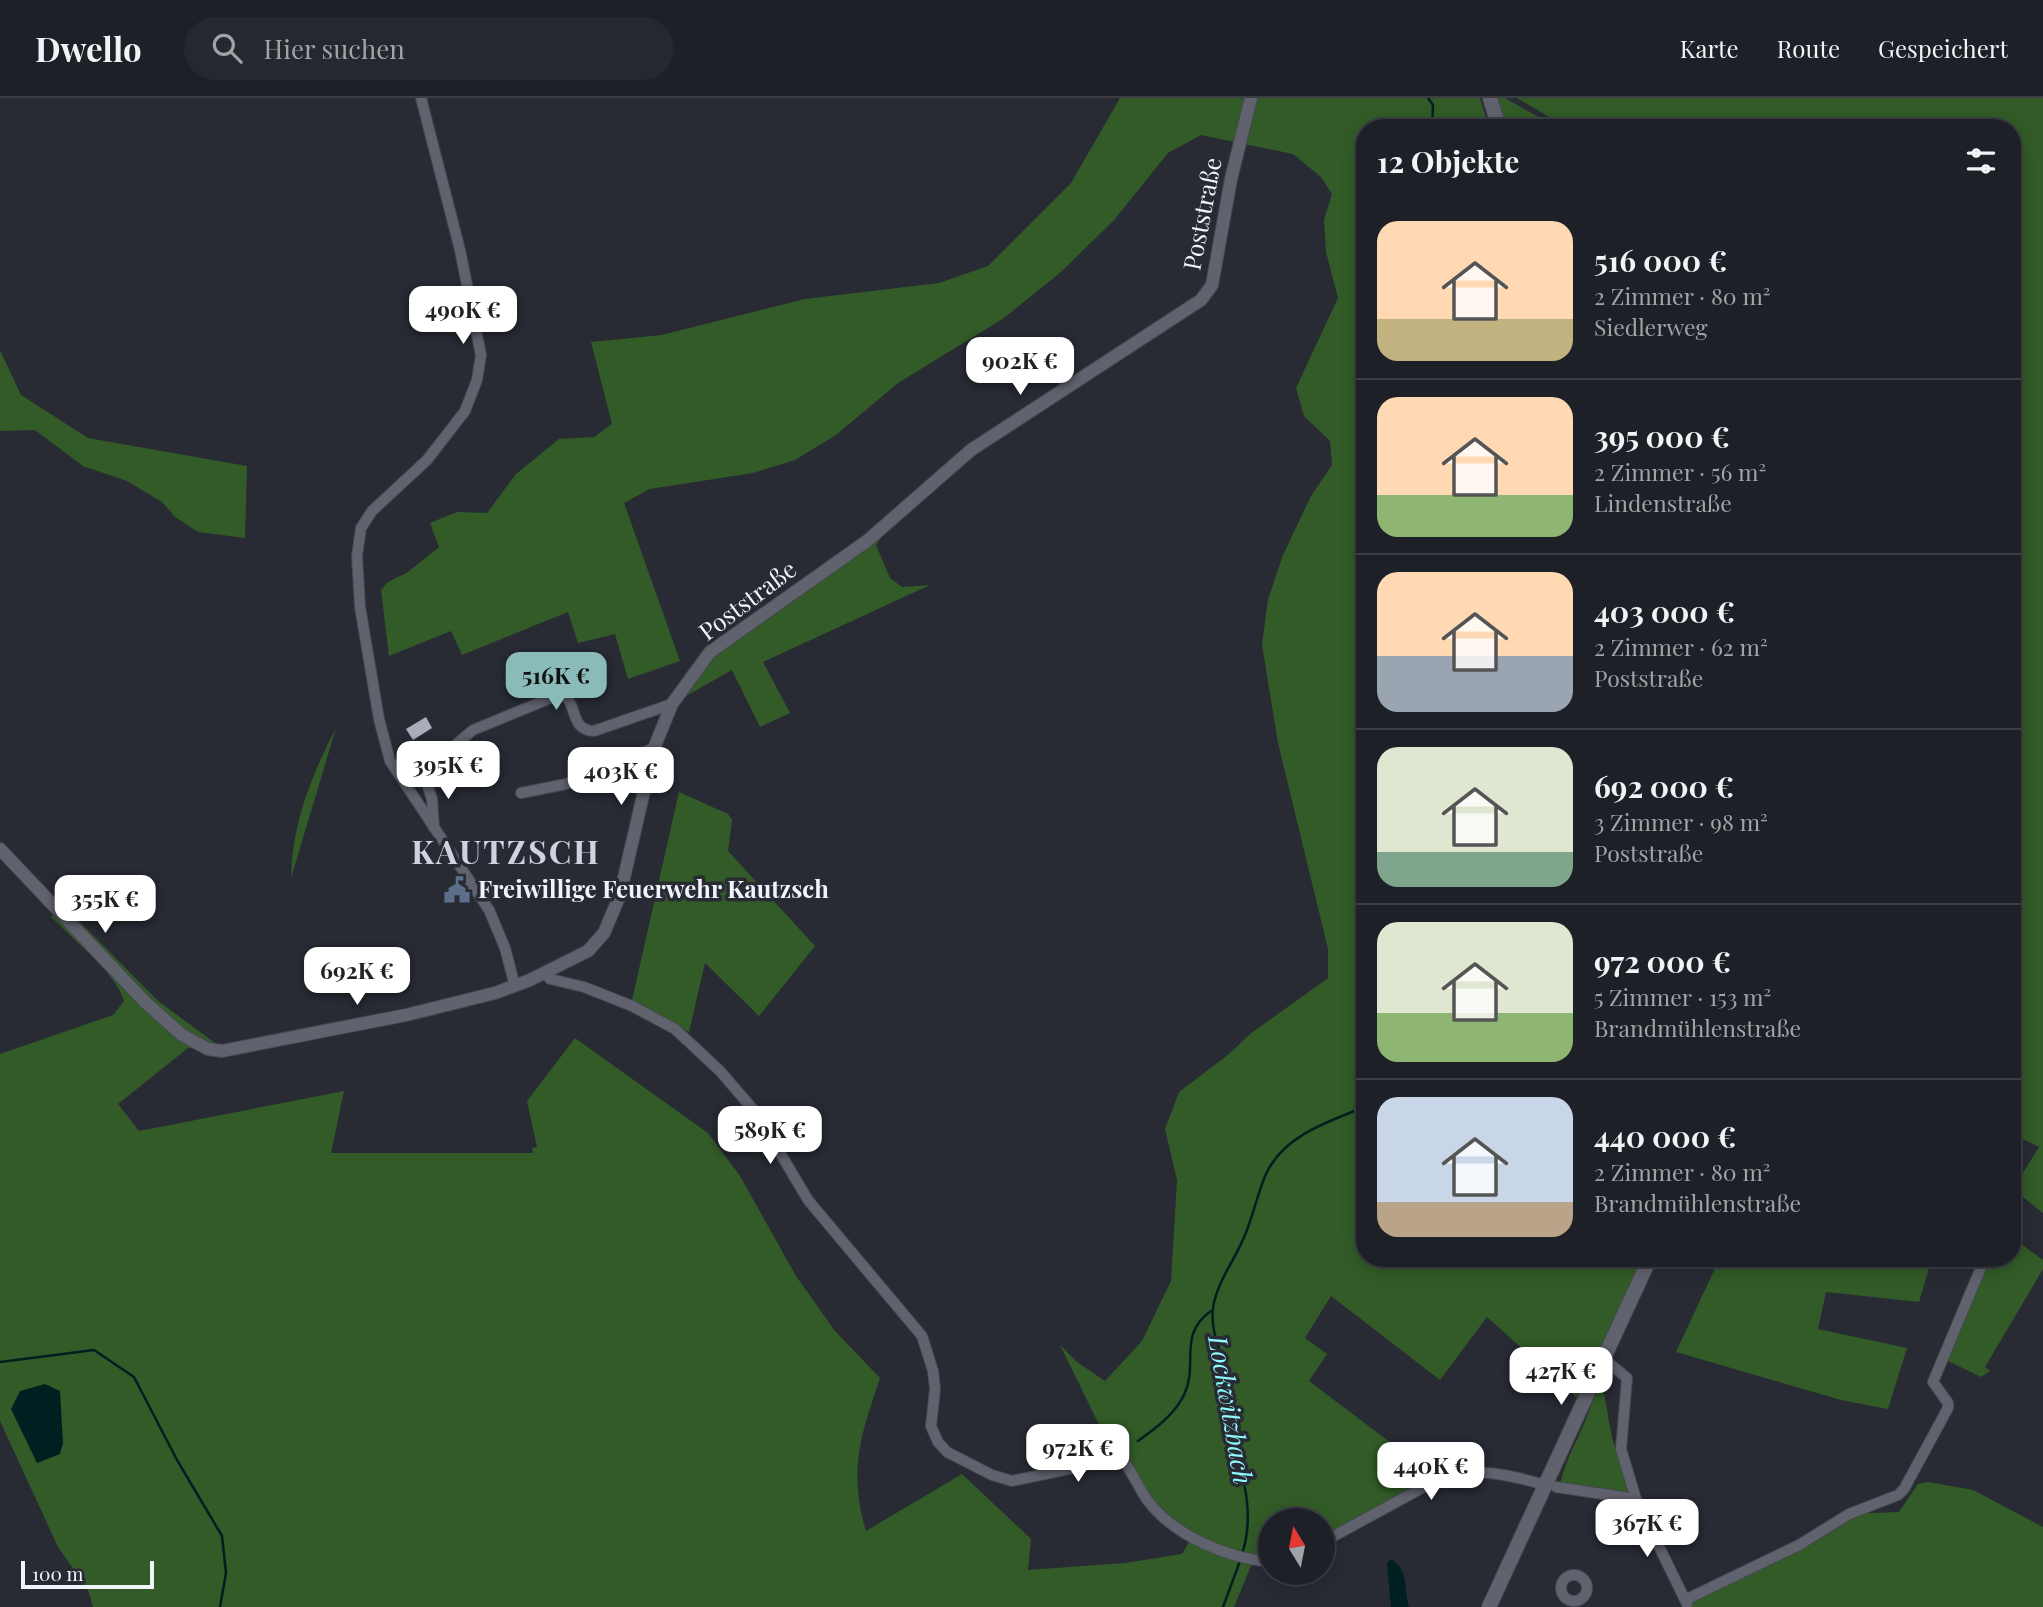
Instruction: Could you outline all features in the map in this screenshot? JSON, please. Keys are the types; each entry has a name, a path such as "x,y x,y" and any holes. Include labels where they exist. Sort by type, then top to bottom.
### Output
{"main road":[{"path":"1490,98 1496,119"},
{"path":"1489,1607 1550,1486 1646,1267"}],"street":[{"path":"421,98 460,250 481,355 477,380 465,411 427,460 372,511 361,528 357,556 360,607 384,745 390,761 497,925 515,986"},
{"name":"Poststraße","path":"0,849 145,1002 197,1046 222,1051 406,1015 515,986 588,951 604,933 620,895 654,748 672,704 710,652 867,541 971,450 1201,300 1212,285 1231,179 1251,98"},
{"path":"435,831 432,799 423,772 473,730 556,695 567,696 579,726 584,730 594,730 672,704"},
{"path":"521,793 566,783 654,748"},
{"path":"545,972 550,979 632,1006 675,1029 720,1071 750,1106 765,1125 808,1200 922,1336 933,1371 935,1389 931,1426 938,1442 947,1452 992,1475 1012,1481 1084,1466 1115,1452 1163,1518 1193,1537 1258,1561"},
{"path":"1604,1359 1627,1378 1621,1449 1636,1499 1686,1604 1799,1545 1849,1514 1898,1495 1904,1489 1948,1408 1948,1403 1934,1387 1934,1378 1981,1267"},
{"path":"1335,1536 1442,1478 1461,1472 1476,1471 1636,1499"}],"green space":[{"path":"1120,98 1480,98 1486,119 1356,119 1356,1267 1640,1267 1577,1398 1487,1317 1440,1380 1331,1296 1305,1338 1327,1354 1309,1381 1436,1477 1335,1531 1335,1508 1258,1508 1258,1556 1253,1561 1234,1607 93,1607 88,1590 58,1547 0,1421 0,1054 113,1015 124,1001 120,990 103,968 50,916 70,912 158,1001 215,1043 188,1048 118,1104 139,1131 344,1091 331,1153 533,1153 532,1148 537,1147 527,1101 575,1038 708,1133 740,1176 796,1276 835,1331 880,1378 859,1453 858,1489 866,1531 962,1474 1031,1539 1028,1570 1125,1563 1182,1554 1192,1537 1177,1527 1155,1503 1111,1434 1105,1437 1060,1345 1077,1362 1105,1381 1142,1341 1171,1281 1177,1180 1165,1129 1179,1092 1229,1054 1250,1034 1328,978 1328,949 1278,743 1262,645 1268,599 1283,555 1311,496 1332,465 1330,441 1304,416 1296,388 1338,298 1326,252 1324,220 1332,194 1321,177 1293,154 1201,135 1168,153 1114,220 1061,272 1004,318 898,383 836,435 795,460 753,473 650,489 624,503 680,661 628,679 615,634 578,643 568,612 462,655 451,631 389,656 381,590 388,582 408,572 439,547 430,523 457,512 487,513 516,474 559,439 594,437 612,424 591,342 662,335 805,299 939,283 988,266 1071,183"},
{"path":"1495,98 1505,98 1542,119 1501,119"},
{"path":"1517,98 2043,98 2043,1213 2021,1195 2021,1176 2039,1147 2021,1138 2021,119 1553,119"},
{"path":"0,350 21,395 88,438 247,466 245,538 198,532 175,517 162,502 127,481 83,466 35,430 0,431"},
{"path":"895,517 876,545 890,578 902,587 930,585 763,662 790,713 760,727 732,670 672,704 710,652"},
{"path":"336,728 291,878 295,839 304,801"},
{"path":"679,792 728,814 732,820 728,851 815,946 759,1016 705,963 689,1032 632,1000"},
{"path":"2021,1244 2043,1260 2043,1269 1985,1367 1990,1371 1981,1377 1944,1359 1982,1267 2021,1267"},
{"path":"1716,1267 1929,1267 1919,1302 1826,1292 1818,1329 1907,1348 1888,1409 1841,1400 1676,1352"},
{"path":"1601,1377 1612,1438 1628,1484 1629,1490 1623,1494 1560,1485"},
{"path":"1928,1482 1973,1490 2043,1527 2043,1607 1688,1607 1685,1600 1849,1514 1899,1512 1918,1484"}],"shaded area":[{"path":"45,1384 60,1391 63,1443 60,1454 37,1463 11,1409 20,1391"},
{"path":"1391,1559 1401,1569 1409,1607 1391,1607 1387,1564"}],"building":[{"path":"426,717 432,728 413,740 406,729"}],"waterway":[{"name":"Lockwitzbach","path":"1428,98 1433,105 1432,119"},
{"name":"Lockwitzbach","path":"1242,1554 1248,1521 1247,1505 1230,1417 1226,1375 1213,1326 1215,1298 1243,1240 1263,1181 1274,1161 1295,1140 1356,1111"},
{"path":"1138,1441 1170,1415 1184,1395 1190,1372 1191,1340 1201,1320 1211,1311"},
{"path":"0,1362 94,1350 134,1377 177,1460 222,1536 226,1573 220,1607"},
{"name":"Lockwitzbach","path":"1223,1607 1240,1561"}],"place":[{"name":"Freiwillige Feuerwehr Kautzsch","path":"457,890"}],"district":[{"name":"KAUTZSCH","path":"506,853"}]}
